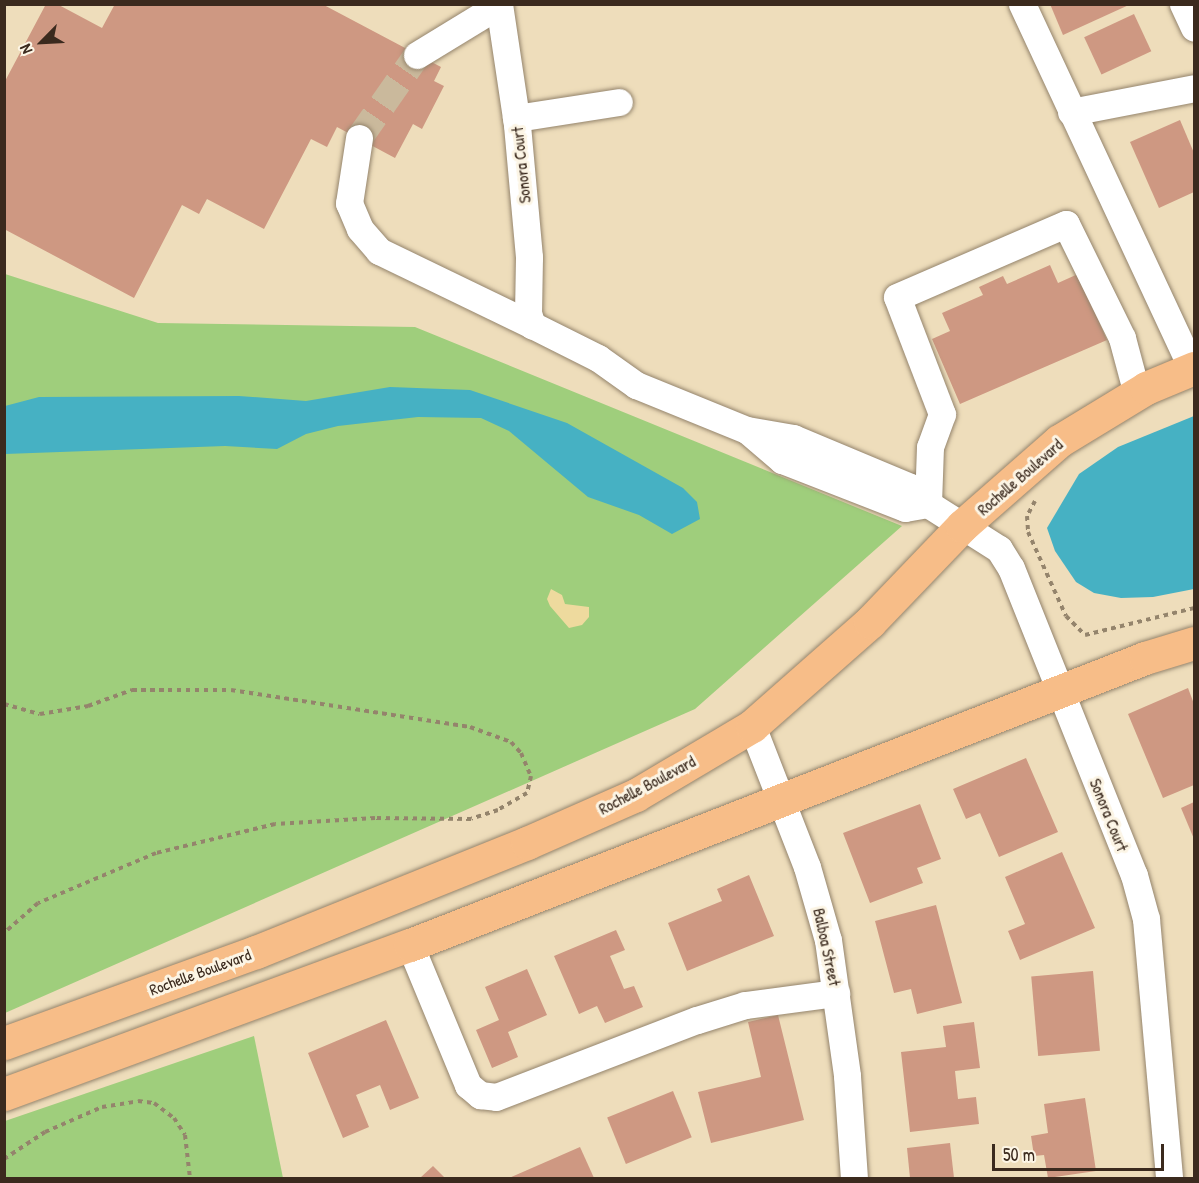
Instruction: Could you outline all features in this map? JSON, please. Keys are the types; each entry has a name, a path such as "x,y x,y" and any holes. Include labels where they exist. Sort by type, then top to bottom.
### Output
{"main road":[{"name":"Rochelle Boulevard","path":"4,1043 256,952 526,843 636,795 752,726 870,622 962,526 1059,441 1137,394 1193,368"},
{"path":"4,1094 410,945 1060,690 1194,643"}],"street":[{"path":"1022,4 1193,368"},
{"path":"1182,4 1194,28"},
{"name":"Sonora Court","path":"417,55 499,5 516,118 530,257 528,313 532,325"},
{"path":"1071,112 1194,88"},
{"path":"516,118 619,102"},
{"name":"Sonora Court","path":"359,138 348,203 360,229 378,251 598,358 636,385 747,430 792,438 910,487 928,504 999,549 1011,568 1134,875 1146,919 1169,1179"},
{"path":"928,504 930,447 942,414 897,297 1066,224 1122,338 1137,394"},
{"name":"Balboa Street","path":"752,726 782,798 828,940 848,1076 854,1179"},
{"path":"410,945 468,1085 480,1095 496,1097 745,1005 836,993"}],"path":[{"path":"1042,493 1027,516 1028,532 1066,616 1084,635 1194,608"},
{"path":"4,704 40,714 88,706 132,690 231,690 470,727 511,742 521,753 531,776 527,793 498,810 471,819 375,818 275,824 156,853 38,903 4,933"},
{"path":"4,1159 45,1132 102,1107 138,1101 161,1106 174,1118 185,1135 190,1179"}],"green space":[{"path":"5,274 158,323 415,327 902,526 695,709 5,1013"},
{"path":"254,1036 283,1178 5,1178 5,1121"}],"sand":[{"path":"551,589 562,595 565,604 589,607 589,617 582,625 569,628 550,606 547,599"}],"water":[{"path":"390,387 470,390 567,423 683,488 697,502 700,519 672,534 639,515 588,497 509,431 481,418 418,417 338,426 306,434 277,449 225,446 5,454 5,406 39,397 239,396 306,401"},
{"path":"1194,416 1194,589 1153,597 1121,598 1094,593 1076,582 1055,551 1047,528 1079,474 1118,447"}],"building":[{"path":"46,4 57,4 102,28 115,4 322,4 441,67 434,81 444,86 422,129 413,124 395,158 337,127 327,147 311,139 264,229 207,199 199,214 182,205 134,298 4,229 4,83"},
{"path":"1050,4 1131,4 1063,35"},
{"path":"1134,14 1151,51 1101,74 1084,37"},
{"path":"1180,120 1194,153 1194,192 1159,208 1130,142"},
{"path":"1050,265 1058,283 1078,274 1107,340 960,404 932,339 950,331 942,313 983,295 979,287 1003,276 1007,284"},
{"path":"1188,688 1194,704 1194,785 1163,798 1128,714"},
{"path":"1026,758 1058,832 999,857 980,813 966,819 953,789"},
{"path":"1194,802 1194,839 1181,808"},
{"path":"920,804 941,859 917,868 923,883 870,903 843,833"},
{"path":"1062,852 1095,928 1020,960 1008,931 1025,924 1005,877"},
{"path":"749,875 774,936 687,971 668,923 722,901 717,889"},
{"path":"936,905 962,1003 917,1014 911,989 894,993 875,921"},
{"path":"616,930 625,950 610,956 624,989 634,986 643,1007 605,1023 597,1006 579,1014 554,956"},
{"path":"527,969 547,1015 508,1032 518,1057 492,1068 476,1030 499,1020 485,987"},
{"path":"1093,971 1100,1051 1038,1056 1031,976"},
{"path":"778,1015 804,1120 711,1143 698,1092 761,1077 748,1022"},
{"path":"386,1020 419,1098 390,1110 380,1085 356,1095 369,1127 343,1138 308,1053"},
{"path":"974,1022 980,1068 955,1071 958,1099 976,1097 979,1124 910,1132 901,1052 946,1047 943,1026"},
{"path":"673,1091 692,1137 626,1164 607,1118"},
{"path":"1085,1098 1096,1171 1048,1178 1044,1155 1034,1156 1031,1136 1048,1133 1044,1104"},
{"path":"950,1143 954,1178 910,1178 907,1148"},
{"path":"580,1147 594,1178 509,1178"},
{"path":"433,1166 445,1178 420,1178"}],"tunnel":[{"path":"359,138 417,55"}]}
